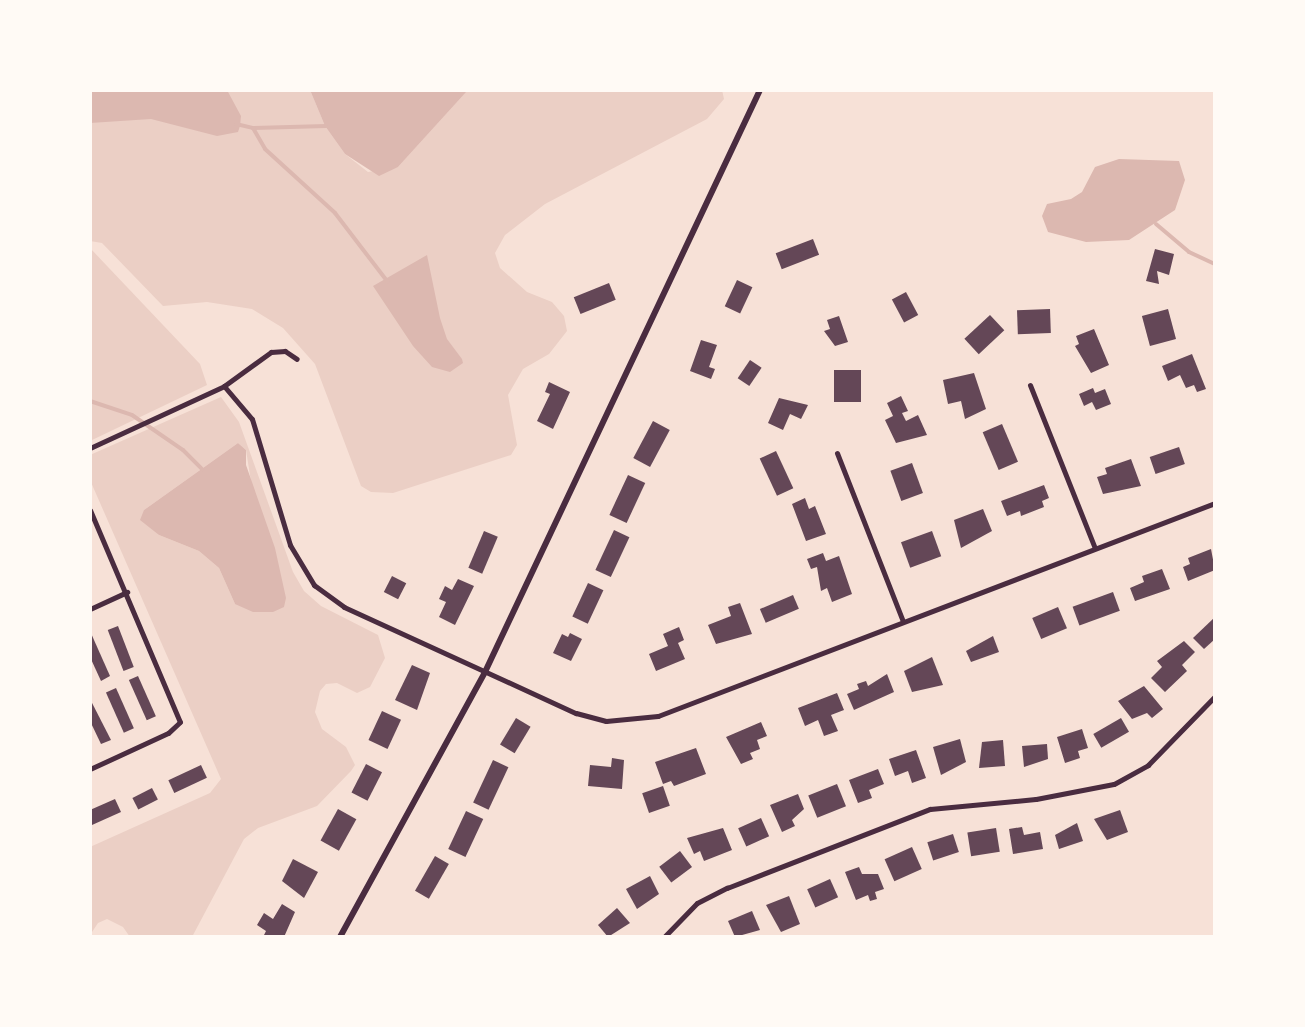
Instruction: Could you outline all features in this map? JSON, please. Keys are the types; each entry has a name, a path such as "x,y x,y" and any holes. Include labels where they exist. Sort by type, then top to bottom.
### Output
{"street":[{"path":"340,937 485,672 760,90"},
{"path":"90,448 224,386 271,352 285,351 297,359"},
{"path":"1030,385 1095,548"},
{"path":"224,386 252,419 290,545 314,585 344,607 586,716 638,721 1215,503"},
{"path":"837,453 903,621"},
{"path":"90,510 180,722 168,733 90,769"},
{"path":"90,609 127,592"},
{"path":"664,937 698,903 727,888 930,809 1050,797 1114,784 1148,764 1215,696"}],"shaded area":[{"path":"90,90 310,90 325,126 345,154 368,172 398,167 468,90 722,90 724,99 707,119 545,204 505,235 495,253 500,268 527,292 552,302 564,316 567,331 549,354 523,369 508,395 517,445 511,455 393,493 371,492 361,486 315,364 283,328 252,309 207,302 163,306 102,243 90,241"},
{"path":"90,90 227,90 241,116 240,126 238,132 217,136 151,119 90,123"},
{"path":"310,90 468,90 398,167 379,176 345,154 325,126"},
{"path":"1119,159 1179,161 1185,180 1175,210 1129,240 1086,242 1048,232 1042,216 1047,204 1071,199 1082,192 1095,167"},
{"path":"90,248 200,364 207,385 90,441"},
{"path":"427,255 447,339 463,363 450,372 432,367 413,346 373,286"},
{"path":"221,397 239,422 293,572 304,591 321,606 378,635 385,658 370,687 357,693 337,683 326,684 320,691 315,712 322,729 346,747 355,765 351,771 317,806 258,828 244,839 192,937 130,937 123,927 107,919 98,923 90,935 90,847 210,793 221,779 90,480 90,455","holes":["238,443 246,450 252,488 235,604 219,568 199,551 159,535 144,510"]},
{"path":"238,443 246,450 246,465 275,548 286,598 284,607 273,612 253,612 235,604 219,568 199,551 159,535 140,520 144,510"}],"building":[{"path":"813,239 819,255 782,269 776,253"},
{"path":"1155,249 1174,254 1169,275 1157,271 1159,284 1146,281"},
{"path":"737,280 752,287 740,313 725,306"},
{"path":"609,283 616,300 581,314 574,297"},
{"path":"906,292 918,315 904,322 892,300"},
{"path":"1050,309 1051,333 1018,334 1017,310"},
{"path":"1168,309 1176,339 1150,346 1142,316"},
{"path":"990,315 1004,330 979,354 964,339"},
{"path":"839,316 848,342 835,346 824,331 830,329 827,320"},
{"path":"1094,329 1109,365 1091,373 1075,346 1079,344 1076,336"},
{"path":"701,340 717,345 709,367 715,369 711,379 690,371"},
{"path":"1192,354 1206,389 1197,392 1194,385 1186,388 1180,375 1168,381 1162,366"},
{"path":"750,360 762,368 749,386 738,378"},
{"path":"834,370 861,370 861,402 834,402"},
{"path":"974,373 986,409 965,419 961,401 948,404 943,380"},
{"path":"549,382 570,392 553,429 537,421 550,394 545,392"},
{"path":"1093,388 1095,393 1105,389 1111,404 1096,410 1092,402 1084,406 1079,394"},
{"path":"901,396 908,411 902,413 906,421 918,415 927,435 896,443 885,420 893,416 887,403"},
{"path":"779,398 808,405 801,419 790,414 783,430 768,423"},
{"path":"653,421 670,430 650,467 633,458"},
{"path":"1002,424 1018,462 999,470 983,432"},
{"path":"1179,447 1185,464 1156,474 1150,457"},
{"path":"776,451 793,488 777,496 760,459"},
{"path":"1131,459 1141,486 1103,494 1097,477 1107,474 1105,468"},
{"path":"912,463 923,493 901,501 890,471"},
{"path":"628,475 645,483 627,523 609,515"},
{"path":"1044,485 1049,498 1042,501 1044,507 1021,516 1020,511 1007,516 1001,501"},
{"path":"805,498 809,509 815,506 826,534 806,541 792,504"},
{"path":"983,509 992,531 961,548 954,520"},
{"path":"614,530 629,537 611,577 595,570"},
{"path":"484,531 498,537 482,574 468,568"},
{"path":"932,531 941,556 910,568 901,542"},
{"path":"1211,549 1215,570 1188,581 1183,567 1190,564 1188,558"},
{"path":"823,553 826,561 839,556 852,594 832,602 827,588 821,591 817,567 811,569 807,559"},
{"path":"1162,569 1170,589 1135,601 1130,588 1144,582 1142,576"},
{"path":"392,576 406,583 398,599 384,592"},
{"path":"458,579 474,586 455,625 439,617 446,602 439,599 445,586 452,590"},
{"path":"588,583 603,590 588,624 572,617"},
{"path":"1113,592 1120,611 1079,626 1073,607"},
{"path":"793,595 799,609 766,623 760,609"},
{"path":"740,603 752,634 716,644 708,625 731,616 728,607"},
{"path":"1058,607 1067,628 1041,639 1032,618"},
{"path":"1215,617 1215,639 1204,649 1193,638"},
{"path":"118,626 134,667 123,671 108,630"},
{"path":"679,627 684,640 678,643 685,659 656,671 649,654 668,646 663,634"},
{"path":"90,631 110,676 101,681 90,657"},
{"path":"570,633 582,639 571,661 553,653 562,634 568,637"},
{"path":"993,636 999,652 971,662 966,651"},
{"path":"1184,641 1195,652 1182,665 1187,671 1165,692 1151,678 1162,667 1157,661"},
{"path":"932,657 943,685 912,692 904,671"},
{"path":"412,665 430,673 417,710 395,700"},
{"path":"887,674 894,692 854,710 847,694 859,689 857,684 866,681 868,686"},
{"path":"138,676 156,716 147,720 129,680"},
{"path":"1144,686 1163,709 1152,718 1147,713 1132,719 1118,701"},
{"path":"116,688 134,728 124,733 106,692"},
{"path":"837,693 844,710 831,715 838,731 824,736 818,720 805,726 798,708"},
{"path":"90,699 111,740 101,744 90,721"},
{"path":"382,711 401,720 388,749 368,740"},
{"path":"516,718 531,727 515,753 500,745"},
{"path":"1121,718 1129,732 1101,748 1093,734"},
{"path":"761,722 767,736 757,740 760,749 750,753 753,759 741,764 726,737"},
{"path":"1082,729 1088,748 1078,751 1080,758 1065,763 1057,737"},
{"path":"960,739 966,762 941,775 933,747"},
{"path":"1003,740 1005,766 979,768 982,742"},
{"path":"1047,744 1048,759 1024,767 1022,746"},
{"path":"696,748 706,774 674,786 671,781 663,784 655,762"},
{"path":"916,750 926,778 912,783 908,771 895,776 889,759"},
{"path":"612,758 624,760 622,789 588,786 590,765 611,767"},
{"path":"493,760 508,767 489,810 473,803"},
{"path":"366,764 382,772 368,801 351,793"},
{"path":"201,765 207,778 174,793 168,780"},
{"path":"878,769 884,784 869,790 872,798 858,803 849,780"},
{"path":"837,784 846,806 817,818 808,796"},
{"path":"663,786 670,806 649,813 642,793"},
{"path":"152,788 158,800 138,810 132,798"},
{"path":"798,794 804,809 792,820 795,826 782,832 770,805"},
{"path":"115,799 121,812 92,825 90,810"},
{"path":"338,809 356,819 339,851 321,840"},
{"path":"1120,810 1128,832 1107,840 1094,819"},
{"path":"466,811 483,819 465,857 448,849"},
{"path":"761,818 769,836 746,846 738,828"},
{"path":"1077,823 1083,841 1059,849 1055,835"},
{"path":"1022,827 1024,835 1040,832 1043,849 1013,854 1009,829"},
{"path":"723,828 732,850 704,861 700,851 694,854 687,838"},
{"path":"996,828 1000,852 971,856 967,833"},
{"path":"953,834 959,852 933,860 927,842"},
{"path":"912,847 922,869 894,881 885,859"},
{"path":"680,851 692,867 671,883 659,867"},
{"path":"435,856 449,864 429,899 415,891"},
{"path":"293,859 318,872 304,898 282,881"},
{"path":"859,867 862,874 878,874 884,889 875,892 877,899 870,901 868,895 856,900 845,872"},
{"path":"650,876 659,894 637,909 626,889"},
{"path":"830,879 838,897 815,907 807,889"},
{"path":"789,896 800,924 781,932 766,905"},
{"path":"282,904 295,912 284,937 263,937 266,931 257,925 264,913 273,919"},
{"path":"617,908 630,923 608,937 598,925"},
{"path":"752,911 760,930 735,937 728,921"}],"waterway":[{"path":"236,124 253,128 326,126"},
{"path":"253,128 265,149 335,213 387,281"},
{"path":"1156,224 1189,252 1215,264"},
{"path":"90,401 132,415 183,450 202,469"}]}
